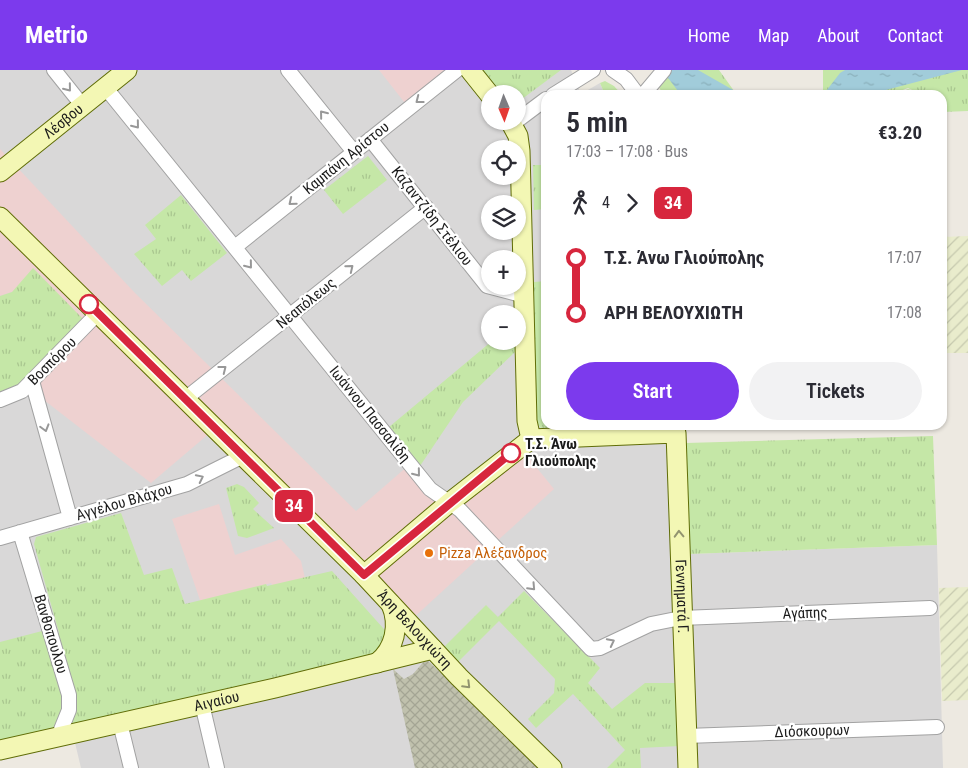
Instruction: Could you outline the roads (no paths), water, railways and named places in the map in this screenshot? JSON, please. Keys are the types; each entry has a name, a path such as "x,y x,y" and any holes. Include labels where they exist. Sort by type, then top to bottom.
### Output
{"street":[{"path":"54,70 82,105"},
{"name":"Λέσβου","path":"0,172 126,70"},
{"path":"288,70 354,152"},
{"name":"Καμπάνη Αρίστου","path":"235,247 457,70"},
{"path":"470,70 482,85"},
{"path":"561,90 593,70"},
{"path":"613,70 626,79 634,90"},
{"path":"647,90 664,70"},
{"name":"Ιωάννου Πασσαλίδη","path":"105,87 430,489 460,510 591,649 600,648 650,624 681,618"},
{"path":"526,113 541,103"},
{"path":"516,130 520,151 527,421 531,439"},
{"name":"Καζαντζίδη Στέλιου","path":"370,139 487,286 525,296"},
{"name":"Νεαπόλεως","path":"185,399 426,207"},
{"name":"Άρη Βελουχιώτη","path":"0,217 364,575 433,649 552,768"},
{"name":"Βοσπόρου","path":"0,400 18,394 98,314"},
{"path":"32,381 70,518"},
{"path":"364,575 449,503 531,439 662,430"},
{"name":"Γεννηματά Γ.","path":"676,430 681,618 688,768"},
{"name":"Αγγέλου Βλάχου","path":"0,538 187,484 243,456"},
{"name":"Βανθοπουλου","path":"20,532 69,695 69,710 58,737"},
{"path":"377,663 388,653 394,640 394,616 390,602"},
{"name":"Αγάπης","path":"681,618 930,608"},
{"name":"Αιγαίου","path":"0,750 433,649"},
{"path":"202,704 217,768"},
{"path":"120,723 131,768"},
{"name":"Διόσκουρων","path":"686,736 937,727"}],"water":[{"path":"662,70 698,70 733,90 677,90"},
{"path":"845,70 962,70 886,90 827,90 840,73"}],"place":[{"name":"Τ.Σ. Άνω Γλιούπολης","path":"511,453"},
{"name":"Pizza Αλέξανδρος","path":"429,553"}]}
